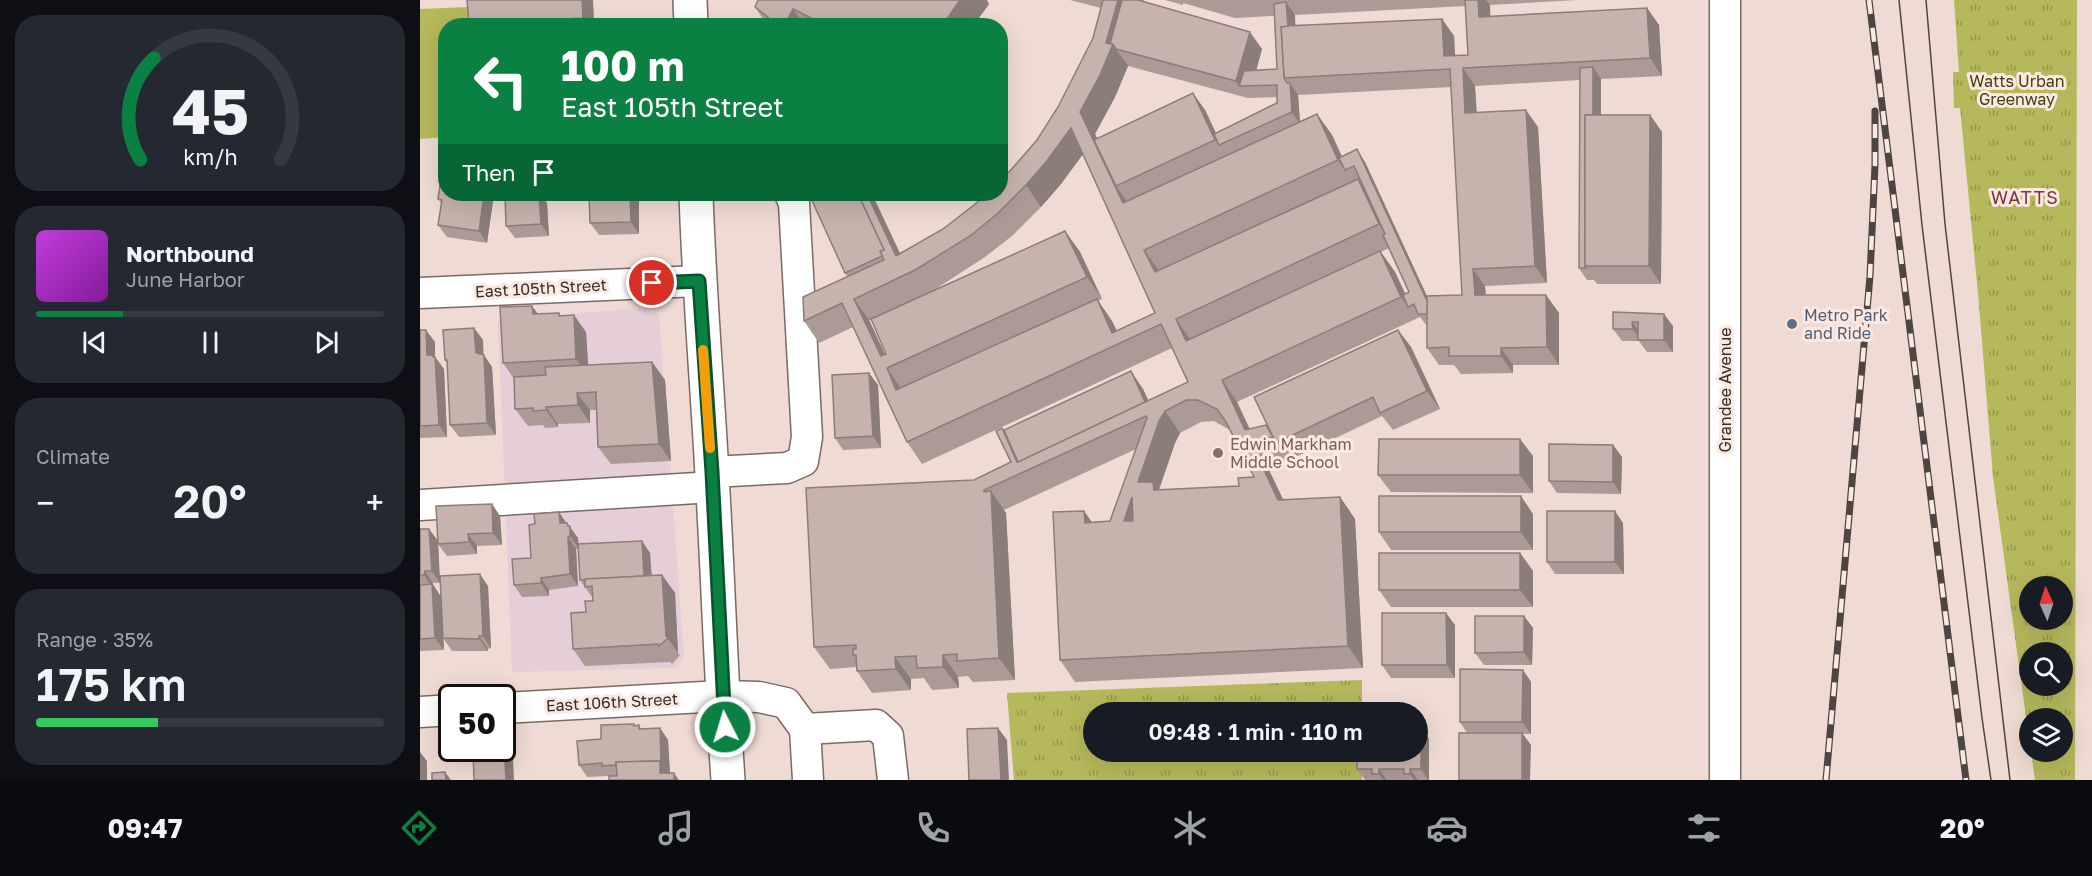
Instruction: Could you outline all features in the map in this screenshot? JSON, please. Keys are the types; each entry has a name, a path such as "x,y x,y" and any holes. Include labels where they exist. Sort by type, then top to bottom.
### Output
{"main road":[{"path":"690,0 691,18"},
{"path":"696,201 728,780"}],"street":[{"name":"Grandee Avenue","path":"1725,0 1725,780"},
{"path":"420,505 712,480 788,468 803,461 807,437 794,201"},
{"name":"East 105th Street","path":"420,293 699,281"},
{"name":"East 106th Street","path":"516,707 722,696 759,697 786,703 805,729"},
{"path":"420,712 438,711"},
{"path":"808,780 805,729 876,724 888,736 893,780"}],"shaded area":[{"path":"639,308 659,314 684,657 675,668 512,672 498,320"}],"green space":[{"name":"Watts Urban Greenway","path":"1954,0 2077,0 2075,780 2035,780 2032,762 2073,762 2073,708 2025,708 2023,696 2073,696 2073,642 2019,642 2019,666 1993,477 1960,108 1954,108 1953,72 1959,72"},
{"path":"469,7 470,18 438,18 438,138 420,139 420,9"},
{"path":"1362,680 1362,702 1083,702 1083,762 1362,762 1362,780 1014,780 1007,693"}],"building":[{"path":"467,0 582,0 583,18 468,18"},
{"path":"758,0 960,0 948,18 811,18 793,9 788,18 769,18 755,7"},
{"path":"1103,0 1118,0 1106,43 1113,44 1100,75 1080,112 1123,203 1317,114 1338,160 1144,250 1155,272 1358,179 1379,224 1176,319 1186,341 1380,251 1401,297 1222,380 1245,430 1266,425 1273,437 1251,442 1278,500 1340,497 1348,646 1060,660 1053,512 1084,511 1085,523 1110,521 1146,416 984,490 984,492 991,491 999,658 957,661 957,654 943,655 943,667 917,668 916,656 895,657 896,669 857,671 856,655 853,655 856,645 814,647 806,488 974,480 1011,462 996,431 1002,428 1017,462 1188,382 1161,324 907,442 842,303 804,321 803,297 884,260 880,251 884,250 861,201 870,201 896,256 943,229 979,201 1008,201 1008,173 1037,140 1058,107 1093,38","holes":["1071,128 1155,313 1112,333 1097,299 896,390 887,368 1087,277 1065,231 871,319 886,354 881,356 854,299 915,270 970,236 997,214 1026,185","1186,400 1198,400 1217,409 1254,477 1238,478 1239,486 1154,490 1153,482 1138,482 1159,421 1165,411","1132,497 1133,521 1124,521"]},
{"path":"1122,0 1138,0 1250,32 1236,81 1116,49 1113,44 1110,44"},
{"path":"1465,0 1478,0 1479,17 1647,8 1650,58 1463,68 1465,113 1526,110 1535,266 1473,269 1475,295 1546,295 1547,347 1501,348 1501,356 1449,356 1449,347 1427,348 1427,296 1462,295 1450,69 1284,78 1281,27 1284,26 1442,19 1444,56 1468,55"},
{"path":"1286,2 1288,26 1281,27 1284,78 1287,83 1290,83 1292,112 1219,145 1214,134 1277,103 1277,85 1239,86 1244,71 1277,69 1274,4"},
{"path":"1593,67 1593,115 1585,115 1586,268 1579,268 1580,68"},
{"path":"1193,93 1215,140 1116,186 1094,140"},
{"path":"1585,115 1650,115 1649,266 1585,266"},
{"path":"1357,149 1427,301 1427,314 1418,314 1414,304 1408,307 1403,295 1409,292 1354,166 1345,170 1339,158"},
{"path":"442,201 483,201 479,231 438,225"},
{"path":"505,201 539,201 541,224 506,226"},
{"path":"589,201 630,201 631,222 590,223"},
{"path":"812,201 861,201 884,250 880,251 882,256 845,273"},
{"path":"532,306 533,314 574,315 576,359 503,363 500,307"},
{"path":"1613,312 1664,314 1664,340 1638,340 1638,322 1632,322 1633,329 1613,329"},
{"path":"474,328 476,353 484,355 487,423 450,425 443,330"},
{"path":"420,330 426,330 427,355 435,357 439,425 420,426"},
{"path":"1398,330 1427,391 1380,413 1373,397 1276,443 1254,397"},
{"path":"652,362 659,444 598,447 596,392 577,393 578,405 546,407 546,410 533,411 533,408 515,409 514,377 546,375 545,367"},
{"path":"1131,371 1145,402 1018,462 1004,430"},
{"path":"869,373 873,436 835,438 832,375"},
{"path":"1379,439 1520,439 1520,475 1378,475"},
{"path":"1549,444 1613,445 1613,482 1549,481"},
{"path":"1379,496 1521,496 1521,532 1379,532"},
{"path":"492,504 493,533 468,534 469,542 438,544 436,506"},
{"path":"1547,511 1615,511 1615,562 1547,562"},
{"path":"559,512 560,523 567,523 570,526 568,537 570,574 541,578 541,583 514,585 512,559 531,558 529,525 535,524 534,514"},
{"path":"420,529 429,529 432,571 425,571 424,575 420,576"},
{"path":"642,541 644,576 580,580 578,544"},
{"path":"1379,553 1520,553 1520,590 1379,590"},
{"path":"480,574 483,636 479,636 479,639 443,638 440,576"},
{"path":"662,575 666,636 668,638 659,646 658,644 573,649 571,613 586,612 585,601 593,601 592,586 585,587 585,579"},
{"path":"432,584 435,638 420,639 420,585"},
{"path":"1382,613 1446,613 1447,665 1382,665"},
{"path":"1475,616 1524,616 1524,652 1475,653"},
{"path":"1460,669 1523,670 1522,722 1460,722"},
{"path":"634,724 634,726 639,725 639,729 660,728 661,763 660,761 616,762 616,765 602,766 602,763 579,765 577,741 601,739 601,725"},
{"path":"998,728 1001,780 969,780 967,729"},
{"path":"1459,733 1522,733 1522,780 1459,780"},
{"path":"660,761 660,773 674,773 674,780 609,780 609,776 617,776 616,762"},
{"path":"473,762 505,762 506,780 474,780"},
{"path":"1357,762 1421,762 1421,769 1410,769 1410,774 1404,774 1404,769 1379,769 1379,774 1372,774 1372,769 1357,769"},
{"path":"445,772 446,780 432,780 432,773"}],"tram line":[{"path":"1899,0 1922,225 1991,780"},
{"path":"1926,0 1945,224 2010,780"}],"railway":[{"path":"1869,0 1966,780"},
{"path":"1826,780 1870,276 1875,111"}],"slow traffic":[{"path":"703,350 710,448"}],"place":[{"name":"Metro Park and Ride","path":"1792,324"},
{"name":"Edwin Markham Middle School","path":"1218,453"}],"district":[{"name":"WATTS","path":"2025,198"}],"route":[{"path":"652,283 699,281 712,472 725,727"}]}
